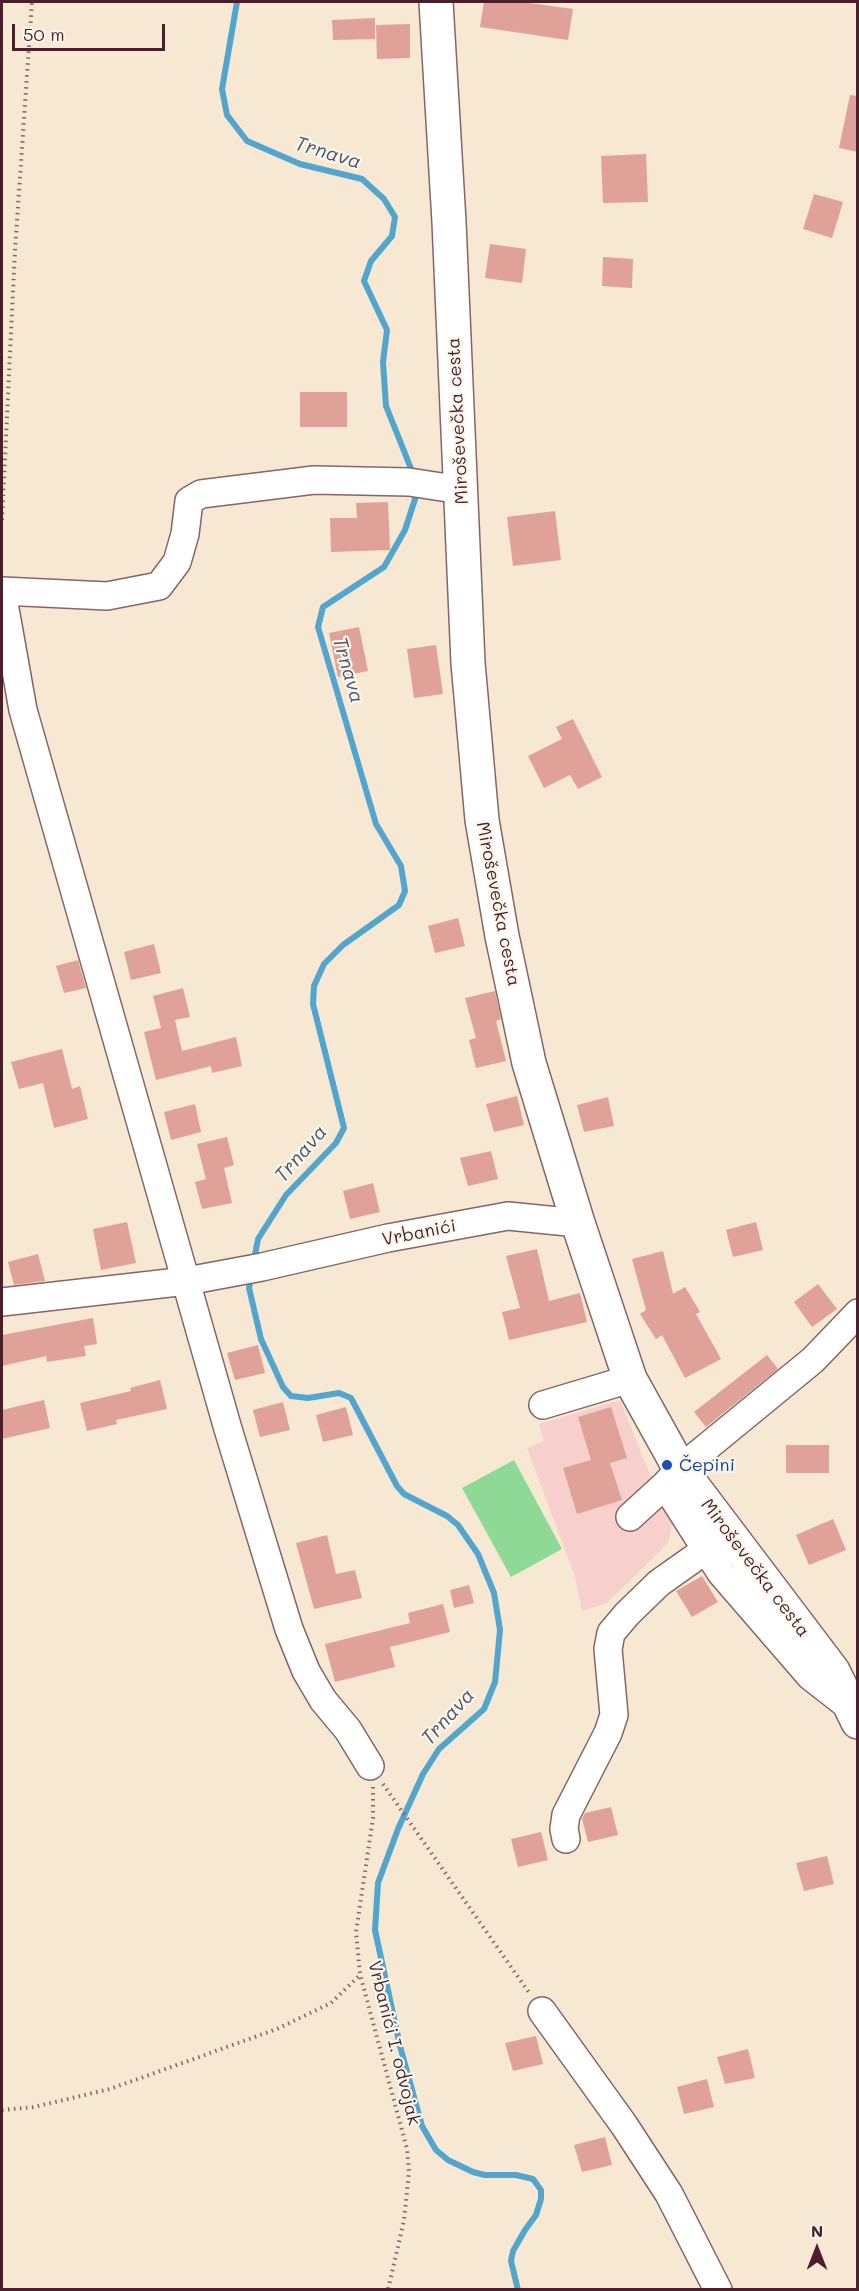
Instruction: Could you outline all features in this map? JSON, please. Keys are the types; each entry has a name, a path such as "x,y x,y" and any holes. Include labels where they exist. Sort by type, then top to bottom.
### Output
{"main road":[{"name":"Miroševečka cesta","path":"436,2 468,663 482,820 502,936 528,1063 630,1379 673,1477 833,1671 854,1715"}],"street":[{"path":"370,1766 348,1730 323,1700 306,1671 289,1629 228,1429 23,710 2,591 107,596 159,586 177,562 185,534 189,501 201,494 314,480 416,484 461,490"},
{"name":"Vrbanići","path":"2,1302 187,1281 253,1269 388,1238 508,1216 578,1223"},
{"path":"630,1517 673,1477 813,1360 858,1313"},
{"path":"543,1405 630,1379"},
{"path":"673,1477 721,1573 810,1676 854,1715"},
{"path":"566,1839 564,1830 566,1815 608,1733 614,1715 608,1649 611,1633 659,1582 707,1549"},
{"path":"542,2011 624,2124 669,2194 718,2289"}],"path":[{"path":"2,520 15,250 32,2"},
{"name":"Vrbanići I. odvojak","path":"370,1766 375,1797 356,1932 360,1974 407,2149 409,2172 404,2220 388,2289"},
{"path":"394,1800 542,2011"},
{"path":"2,2110 34,2108 110,2089 277,2029 331,2003 360,1974"}],"shaded area":[{"path":"620,1400 648,1470 673,1519 668,1543 607,1603 582,1611 575,1577 527,1448 544,1441 539,1424"}],"green space":[{"path":"514,1460 562,1549 511,1577 462,1488"}],"building":[{"path":"484,2 522,2 573,9 568,40 480,27"},
{"path":"375,18 375,39 333,40 332,20"},
{"path":"410,24 410,58 377,59 376,25"},
{"path":"850,95 858,96 858,152 839,148"},
{"path":"646,154 648,202 603,203 601,156"},
{"path":"814,194 843,202 832,238 803,229"},
{"path":"490,244 526,249 522,283 485,278"},
{"path":"603,257 633,259 632,288 602,286"},
{"path":"300,392 347,392 347,427 300,427"},
{"path":"388,502 390,550 331,552 330,518 357,518 356,503"},
{"path":"555,511 561,560 513,566 507,517"},
{"path":"359,627 368,671 338,677 329,633"},
{"path":"436,645 443,694 414,698 407,649"},
{"path":"573,719 602,777 578,789 570,775 544,788 528,756 562,739 556,727"},
{"path":"458,918 465,946 435,953 428,926"},
{"path":"154,944 161,973 131,980 124,952"},
{"path":"78,960 86,988 64,993 56,966"},
{"path":"183,988 190,1017 175,1020 182,1051 236,1037 242,1066 212,1073 211,1066 156,1080 144,1032 161,1028 153,996"},
{"path":"495,991 501,1019 496,1021 506,1061 476,1068 469,1040 476,1038 465,998"},
{"path":"62,1049 72,1089 80,1086 88,1119 54,1128 43,1083 19,1089 11,1062"},
{"path":"517,1096 524,1125 494,1132 486,1104"},
{"path":"608,1097 614,1126 584,1132 577,1105"},
{"path":"195,1104 201,1132 171,1140 164,1112"},
{"path":"227,1137 234,1165 224,1168 232,1203 202,1209 195,1182 206,1179 197,1144"},
{"path":"491,1151 498,1179 468,1186 460,1158"},
{"path":"373,1183 380,1212 350,1219 343,1191"},
{"path":"127,1222 136,1263 101,1270 93,1229"},
{"path":"756,1222 763,1250 733,1257 726,1230"},
{"path":"537,1249 549,1301 580,1293 587,1322 509,1340 502,1312 520,1308 506,1256"},
{"path":"663,1251 673,1294 685,1287 700,1312 696,1314 721,1359 685,1378 662,1335 656,1339 640,1314 646,1310 632,1259"},
{"path":"38,1254 45,1281 14,1285 8,1262"},
{"path":"818,1284 837,1309 812,1327 794,1302"},
{"path":"93,1318 97,1344 84,1346 86,1356 47,1362 46,1356 2,1366 2,1335"},
{"path":"258,1345 265,1373 235,1380 227,1353"},
{"path":"767,1355 778,1369 706,1427 694,1412"},
{"path":"160,1380 167,1409 116,1420 117,1424 87,1431 80,1403 131,1391 130,1388"},
{"path":"44,1400 50,1428 2,1439 2,1410"},
{"path":"283,1402 290,1430 260,1437 253,1410"},
{"path":"346,1407 353,1435 323,1442 316,1415"},
{"path":"611,1407 627,1458 610,1463 622,1500 577,1514 563,1468 591,1460 578,1417"},
{"path":"786,1445 829,1445 829,1473 786,1473"},
{"path":"833,1519 846,1550 809,1565 796,1535"},
{"path":"327,1535 336,1574 355,1570 362,1598 314,1609 296,1543"},
{"path":"702,1576 718,1602 692,1617 676,1591"},
{"path":"469,1585 474,1603 454,1608 450,1590"},
{"path":"443,1604 450,1632 390,1647 395,1667 335,1682 325,1644 410,1623 408,1613"},
{"path":"611,1807 618,1835 588,1842 582,1819 585,1813"},
{"path":"541,1832 548,1860 518,1867 511,1839"},
{"path":"827,1856 834,1884 804,1891 796,1863"},
{"path":"536,2036 543,2064 513,2071 505,2043"},
{"path":"748,2049 755,2078 725,2084 717,2057"},
{"path":"707,2079 714,2107 684,2114 677,2087"},
{"path":"605,2137 612,2165 582,2172 574,2145"}],"waterway":[{"name":"Trnava","path":"237,2 222,89 227,115 247,141 300,164 362,179 384,199 395,217 392,236 371,261 364,281 387,330 383,362 386,406 414,476"},
{"name":"Trnava","path":"254,1260 258,1239 286,1195 336,1143 344,1128 313,1004 314,986 324,964 343,945 399,905 405,891 401,866 376,824 318,627 323,607 384,567 405,530 416,496 415,489"},
{"name":"Trnava","path":"251,1276 249,1288 261,1339 283,1387 291,1396 308,1398 339,1393 351,1398 397,1486 404,1494 447,1516 458,1525 478,1554 494,1593 500,1630 495,1682 484,1709 439,1749 423,1774 398,1829 378,1883 375,1930 400,2046 422,2126 436,2150 448,2160 473,2172 485,2175 516,2175 533,2179 541,2190 536,2215 513,2251 511,2261 518,2290"}],"place":[{"name":"Čepini","path":"667,1465"}]}
